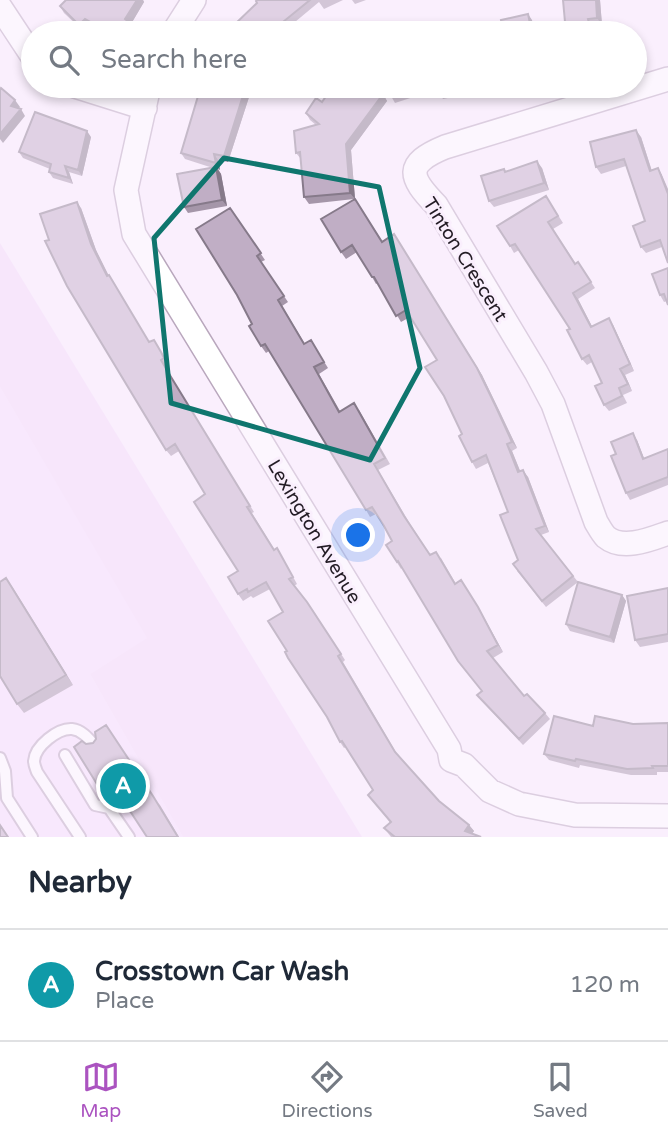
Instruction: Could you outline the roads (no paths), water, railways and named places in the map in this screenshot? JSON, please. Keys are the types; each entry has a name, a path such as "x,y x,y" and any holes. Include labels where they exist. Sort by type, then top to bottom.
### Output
{"street":[{"path":"181,21 194,0"},
{"path":"0,8 21,39"},
{"name":"Tinton Crescent","path":"647,85 668,79"},
{"name":"Lexington Avenue","path":"147,98 126,190 134,234 449,749 451,760 464,765 490,791 519,804 575,815 668,816"},
{"name":"Tinton Crescent","path":"606,98 445,147 419,161 415,173 417,184 436,205 553,404 596,522 606,536 615,542 630,543 668,533"}],"lane":[{"path":"80,837 37,772 34,761 45,742 57,733 71,729 86,735 96,746"},
{"path":"65,755 95,805 109,808 129,837"},
{"path":"1,762 5,771 7,798 33,837"},
{"path":"112,812 118,791"}],"place":[{"name":"Crosstown Car Wash","path":"123,786"}]}
